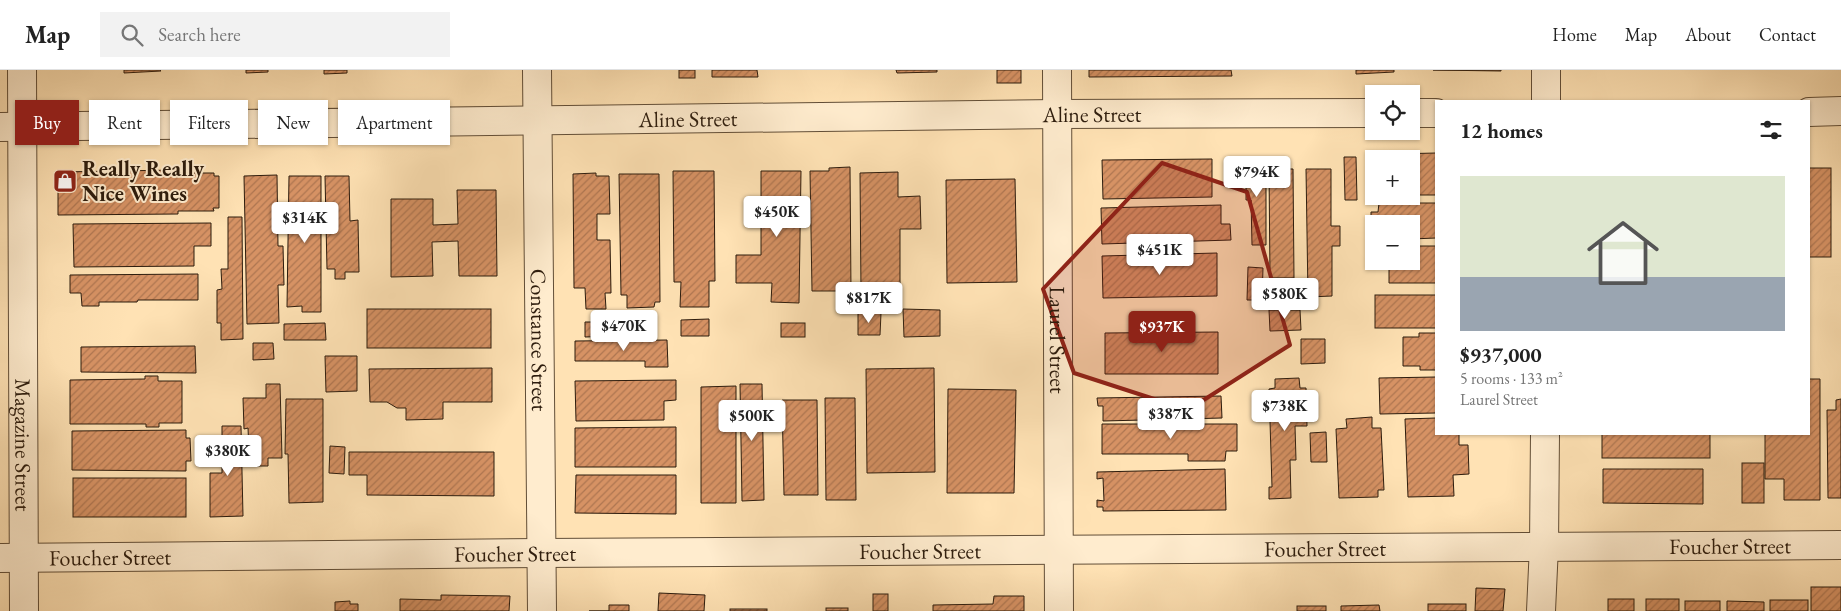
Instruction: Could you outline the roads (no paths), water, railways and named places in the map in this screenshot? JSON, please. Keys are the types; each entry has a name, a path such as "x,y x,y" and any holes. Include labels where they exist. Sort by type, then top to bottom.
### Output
{"street":[{"name":"Magazine Street","path":"22,70 11,127 12,558 24,611"},
{"name":"Constance Street","path":"537,70 542,611"},
{"name":"Laurel Street","path":"1057,70 1059,611"},
{"path":"1546,70 1546,100"},
{"path":"1810,112 1841,112"},
{"name":"Aline Street","path":"11,127 1057,114 1365,113"},
{"path":"1420,113 1435,113"},
{"path":"1541,611 1544,546 1545,435"},
{"name":"Foucher Street","path":"12,558 542,552 1059,551 1841,545"}],"place":[{"name":"Really Really Nice Wines","path":"65,181"}]}
